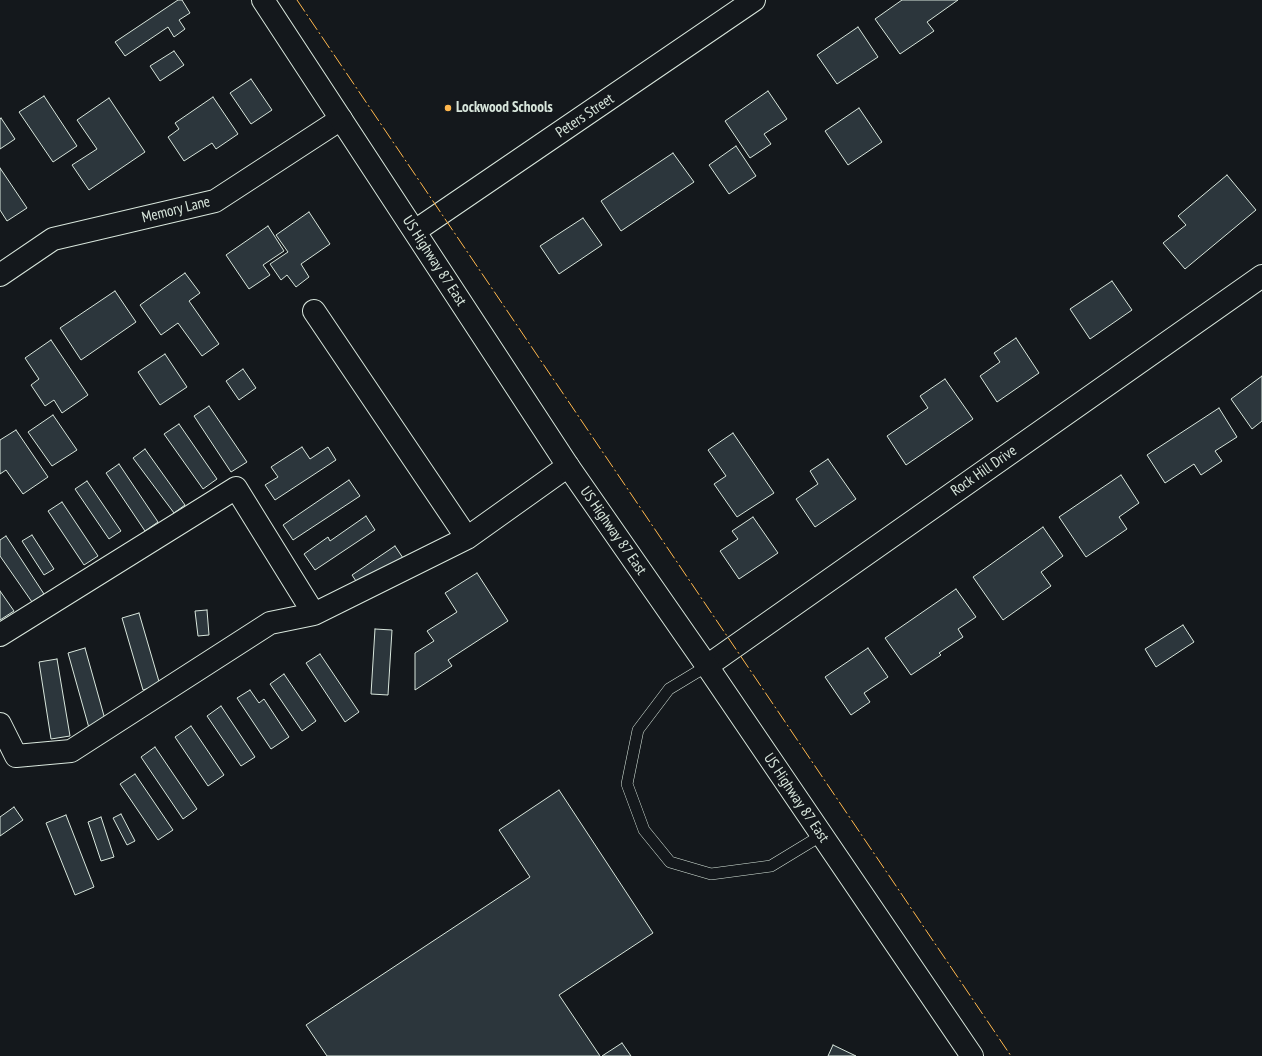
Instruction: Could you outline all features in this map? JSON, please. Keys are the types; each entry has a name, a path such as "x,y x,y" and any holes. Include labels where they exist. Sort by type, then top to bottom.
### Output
{"street":[{"name":"US Highway 87 East","path":"262,0 568,466 707,666 972,1056"},
{"name":"Peters Street","path":"415,231 754,0"},
{"name":"Memory Lane","path":"0,275 54,239 215,201 341,119"},
{"name":"Rock Hill Drive","path":"707,666 1262,276"},
{"path":"314,311 467,538"},
{"path":"0,724 16,756 71,751 270,623 314,614 467,538 568,466"},
{"path":"0,634 236,488 314,614"}],"lane":[{"path":"707,666 669,689 638,730 628,784 644,830 670,862 711,874 771,866 822,835"}],"building":[{"path":"178,0 182,0 190,13 179,20 185,29 174,37 168,27 125,56 115,42"},
{"path":"902,0 958,0 927,22 934,31 900,54 875,19"},
{"path":"858,27 878,57 837,84 817,55"},
{"path":"174,51 184,65 160,81 150,66"},
{"path":"251,79 272,110 251,124 230,93"},
{"path":"768,91 787,119 764,134 771,144 750,158 725,121"},
{"path":"44,96 77,146 53,162 19,112"},
{"path":"213,97 238,134 216,149 212,143 184,161 168,137 179,129 175,123"},
{"path":"109,98 145,152 89,190 72,165 97,149 77,120"},
{"path":"859,108 882,142 848,165 825,131"},
{"path":"1,118 15,139 0,149 0,119"},
{"path":"736,146 756,176 729,194 709,165"},
{"path":"673,153 694,182 621,231 601,201"},
{"path":"0,168 27,208 7,221 0,210"},
{"path":"1227,175 1256,210 1185,269 1163,243 1186,225 1178,216"},
{"path":"309,212 330,244 301,264 309,277 296,287 287,275 281,280 270,264 288,252 276,235"},
{"path":"583,218 602,245 559,274 540,246"},
{"path":"268,226 284,251 263,265 270,275 249,289 226,255"},
{"path":"185,273 200,293 189,301 219,344 202,356 178,323 161,335 140,305"},
{"path":"1112,281 1132,310 1090,339 1070,309"},
{"path":"115,291 136,322 81,360 60,328"},
{"path":"1016,338 1039,373 997,402 980,376 1000,362 994,353"},
{"path":"51,340 88,395 62,413 54,400 45,406 31,385 39,379 25,358"},
{"path":"165,354 187,387 160,405 138,372"},
{"path":"243,369 256,388 239,400 226,381"},
{"path":"1262,376 1262,421 1252,429 1231,399"},
{"path":"945,379 973,419 906,465 887,436 928,408 920,396"},
{"path":"209,406 247,462 231,472 194,416"},
{"path":"1219,408 1237,437 1215,451 1222,461 1201,475 1194,464 1165,483 1147,455"},
{"path":"53,415 77,450 52,466 28,432"},
{"path":"179,424 217,479 203,489 164,434"},
{"path":"16,430 48,477 23,494 6,470 0,474 0,440"},
{"path":"733,433 774,493 737,517 714,484 726,476 708,450"},
{"path":"302,447 310,459 328,447 336,460 275,500 265,485 278,477 271,467"},
{"path":"145,449 185,505 174,513 133,458"},
{"path":"828,459 856,499 815,527 796,499 818,484 810,471"},
{"path":"119,464 158,522 145,531 106,473"},
{"path":"1121,475 1139,503 1119,517 1127,529 1086,557 1059,517"},
{"path":"349,480 360,496 293,540 283,525"},
{"path":"87,481 121,531 109,539 75,489"},
{"path":"62,502 98,556 84,565 48,511"},
{"path":"366,516 375,530 315,570 304,554 328,537 330,541"},
{"path":"753,517 778,553 739,579 720,551 738,539 732,531"},
{"path":"1043,527 1063,556 1041,572 1051,586 1003,620 973,577"},
{"path":"32,535 54,569 44,575 22,541"},
{"path":"6,536 44,594 32,602 0,556 0,540"},
{"path":"395,546 403,558 360,587 352,575"},
{"path":"477,573 508,621 448,660 452,666 415,690 415,653 434,641 427,631 457,612 445,593"},
{"path":"956,589 976,617 958,629 963,637 939,653 941,655 911,675 885,638"},
{"path":"0,591 14,611 0,620"},
{"path":"207,610 209,635 198,636 195,611"},
{"path":"139,613 160,685 143,690 122,618"},
{"path":"1183,625 1194,642 1156,667 1145,649"},
{"path":"375,629 392,630 388,695 371,694"},
{"path":"85,648 106,723 89,728 68,653"},
{"path":"868,648 888,677 864,693 870,702 851,715 825,677"},
{"path":"320,654 359,712 345,722 306,663"},
{"path":"57,659 70,736 51,739 39,662"},
{"path":"284,674 316,721 302,731 270,684"},
{"path":"250,690 259,703 264,699 289,737 271,749 237,698"},
{"path":"221,706 255,757 241,766 207,716"},
{"path":"191,726 224,775 208,786 175,737"},
{"path":"155,747 197,809 183,819 141,757"},
{"path":"135,774 173,830 158,840 120,784"},
{"path":"559,790 653,933 559,995 600,1056 327,1056 306,1025 530,877 499,830"},
{"path":"14,807 23,820 0,836 0,817"},
{"path":"121,814 135,841 127,845 113,818"},
{"path":"66,815 94,887 75,895 46,823"},
{"path":"101,817 114,857 101,861 88,822"},
{"path":"622,1043 631,1056 602,1056"},
{"path":"833,1045 856,1056 828,1056"}],"power":[{"path":"297,0 1011,1056"}],"place":[{"name":"Lockwood Schools","path":"448,108"}]}
